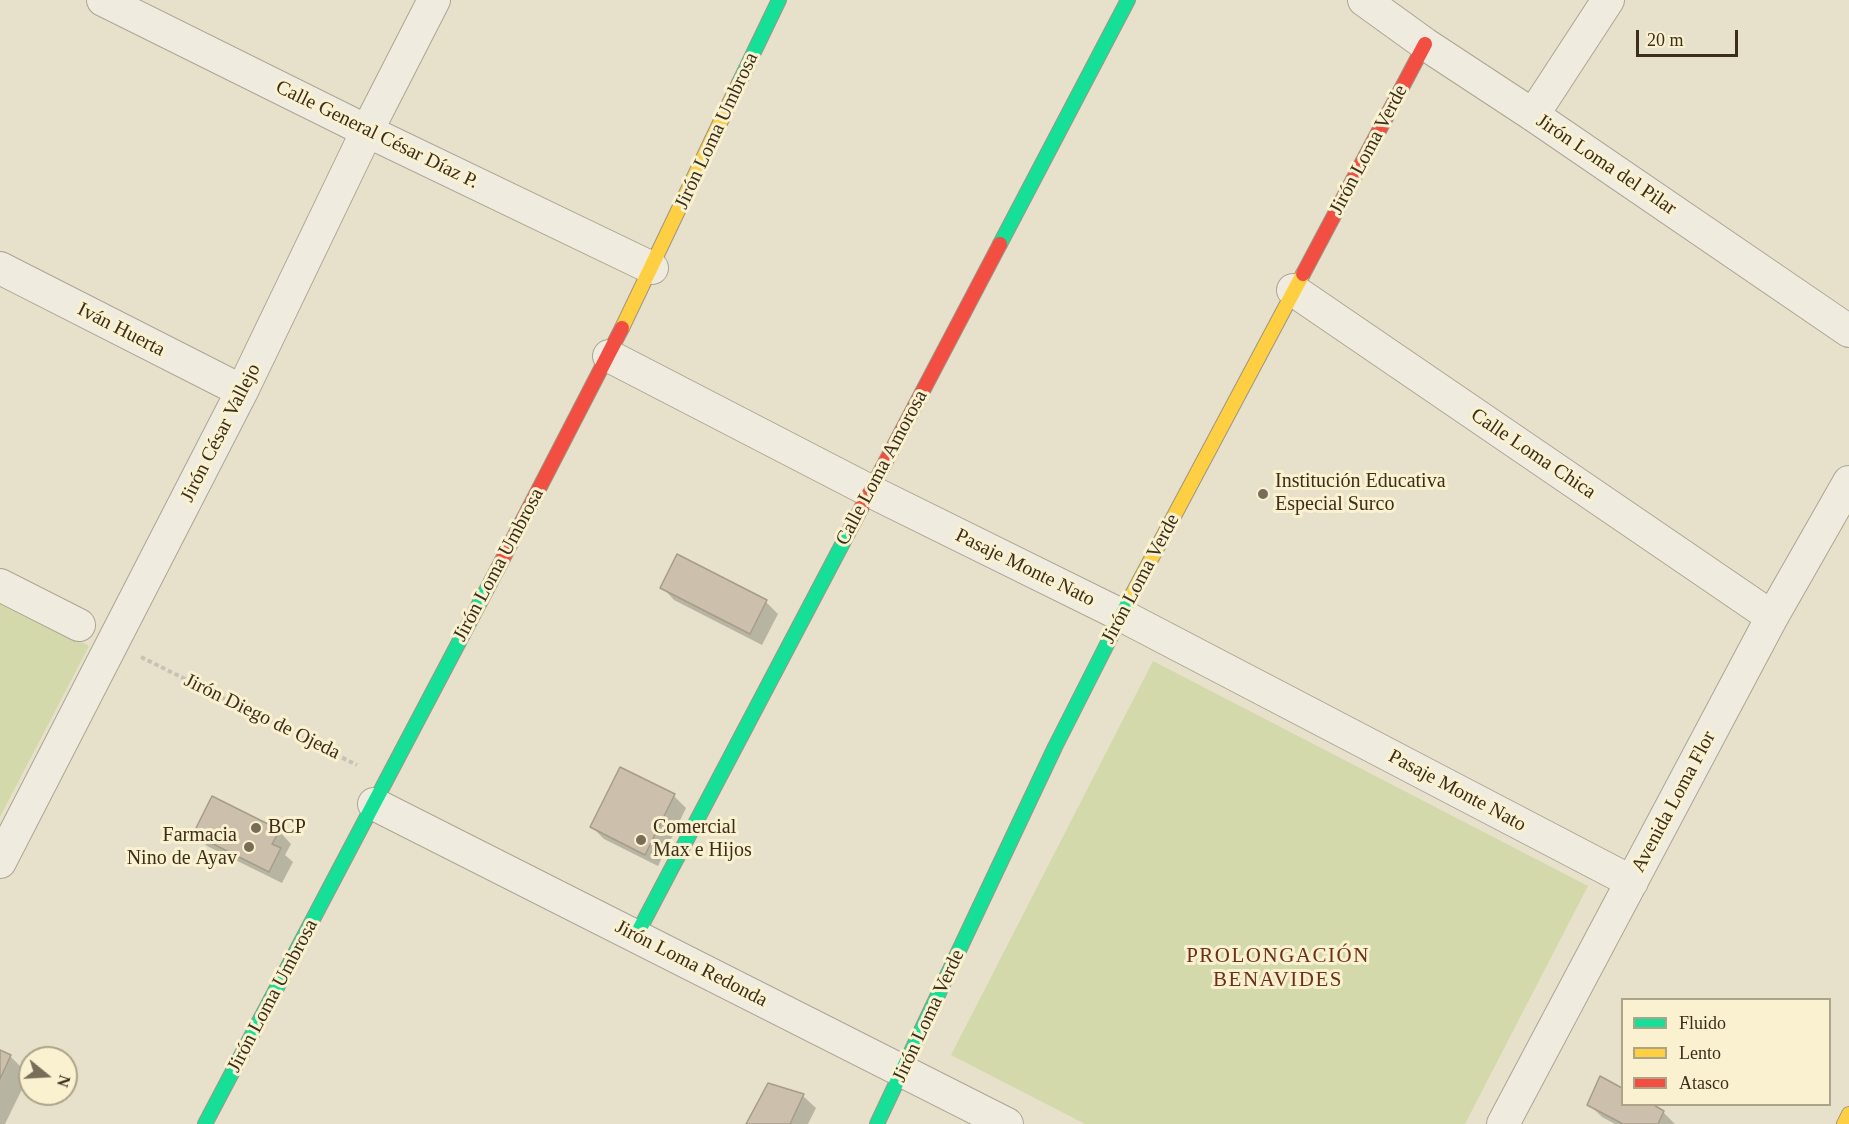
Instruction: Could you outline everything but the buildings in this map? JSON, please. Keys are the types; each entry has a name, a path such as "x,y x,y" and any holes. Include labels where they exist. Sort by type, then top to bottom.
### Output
{"street":[{"name":"Jirón César Vallejo","path":"0,862 242,391 367,131 434,0"},
{"name":"Jirón Loma Umbrosa","path":"205,1124 609,356 779,0"},
{"name":"Calle Loma Amorosa","path":"636,936 1128,0"},
{"name":"Jirón Loma del Pilar","path":"1364,0 1425,44 1849,331"},
{"path":"1533,115 1608,0"},
{"name":"Calle General César Díaz P.","path":"107,1 367,131 652,268"},
{"name":"Jirón Loma Verde","path":"877,1124 1121,615 1425,44"},
{"name":"Iván Huerta","path":"0,268 242,391"},
{"name":"Calle Loma Chica","path":"1293,290 1772,617"},
{"name":"Pasaje Monte Nato","path":"609,356 870,491 1121,615 1632,882"},
{"name":"Avenida Loma Flor","path":"1503,1124 1772,617 1849,482"},
{"path":"0,585 79,625"},
{"name":"Jirón Loma Redonda","path":"380,793 636,936 1007,1124"},
{"path":"1844,1124 1849,1114"}],"path":[{"name":"Jirón Diego de Ojeda","path":"138,655 348,760 380,793"}],"green space":[{"path":"0,601 89,646 0,817"},
{"path":"1153,661 1588,886 1465,1124 1085,1124 951,1055"}],"traffic: fast":[{"path":"739,83 779,0"},
{"path":"1000,244 1128,0"},
{"path":"636,936 855,520"},
{"path":"205,1124 497,570"},
{"path":"877,1124 1055,747 1133,593"}],"traffic: slow":[{"path":"622,328 739,83"},
{"path":"1133,593 1303,274"},
{"path":"1844,1124 1849,1114"}],"traffic: jam":[{"path":"1303,274 1425,44"},
{"path":"855,520 1000,244"},
{"path":"497,570 622,328"}],"place":[{"name":"Institución Educativa Especial Surco","path":"1263,494"},
{"name":"BCP","path":"256,828"},
{"name":"Comercial Max e Hijos","path":"641,840"},
{"name":"Farmacia Nino de Ayav","path":"249,847"}],"district":[{"name":"PROLONGACIÓN BENAVIDES","path":"1278,968"}]}
